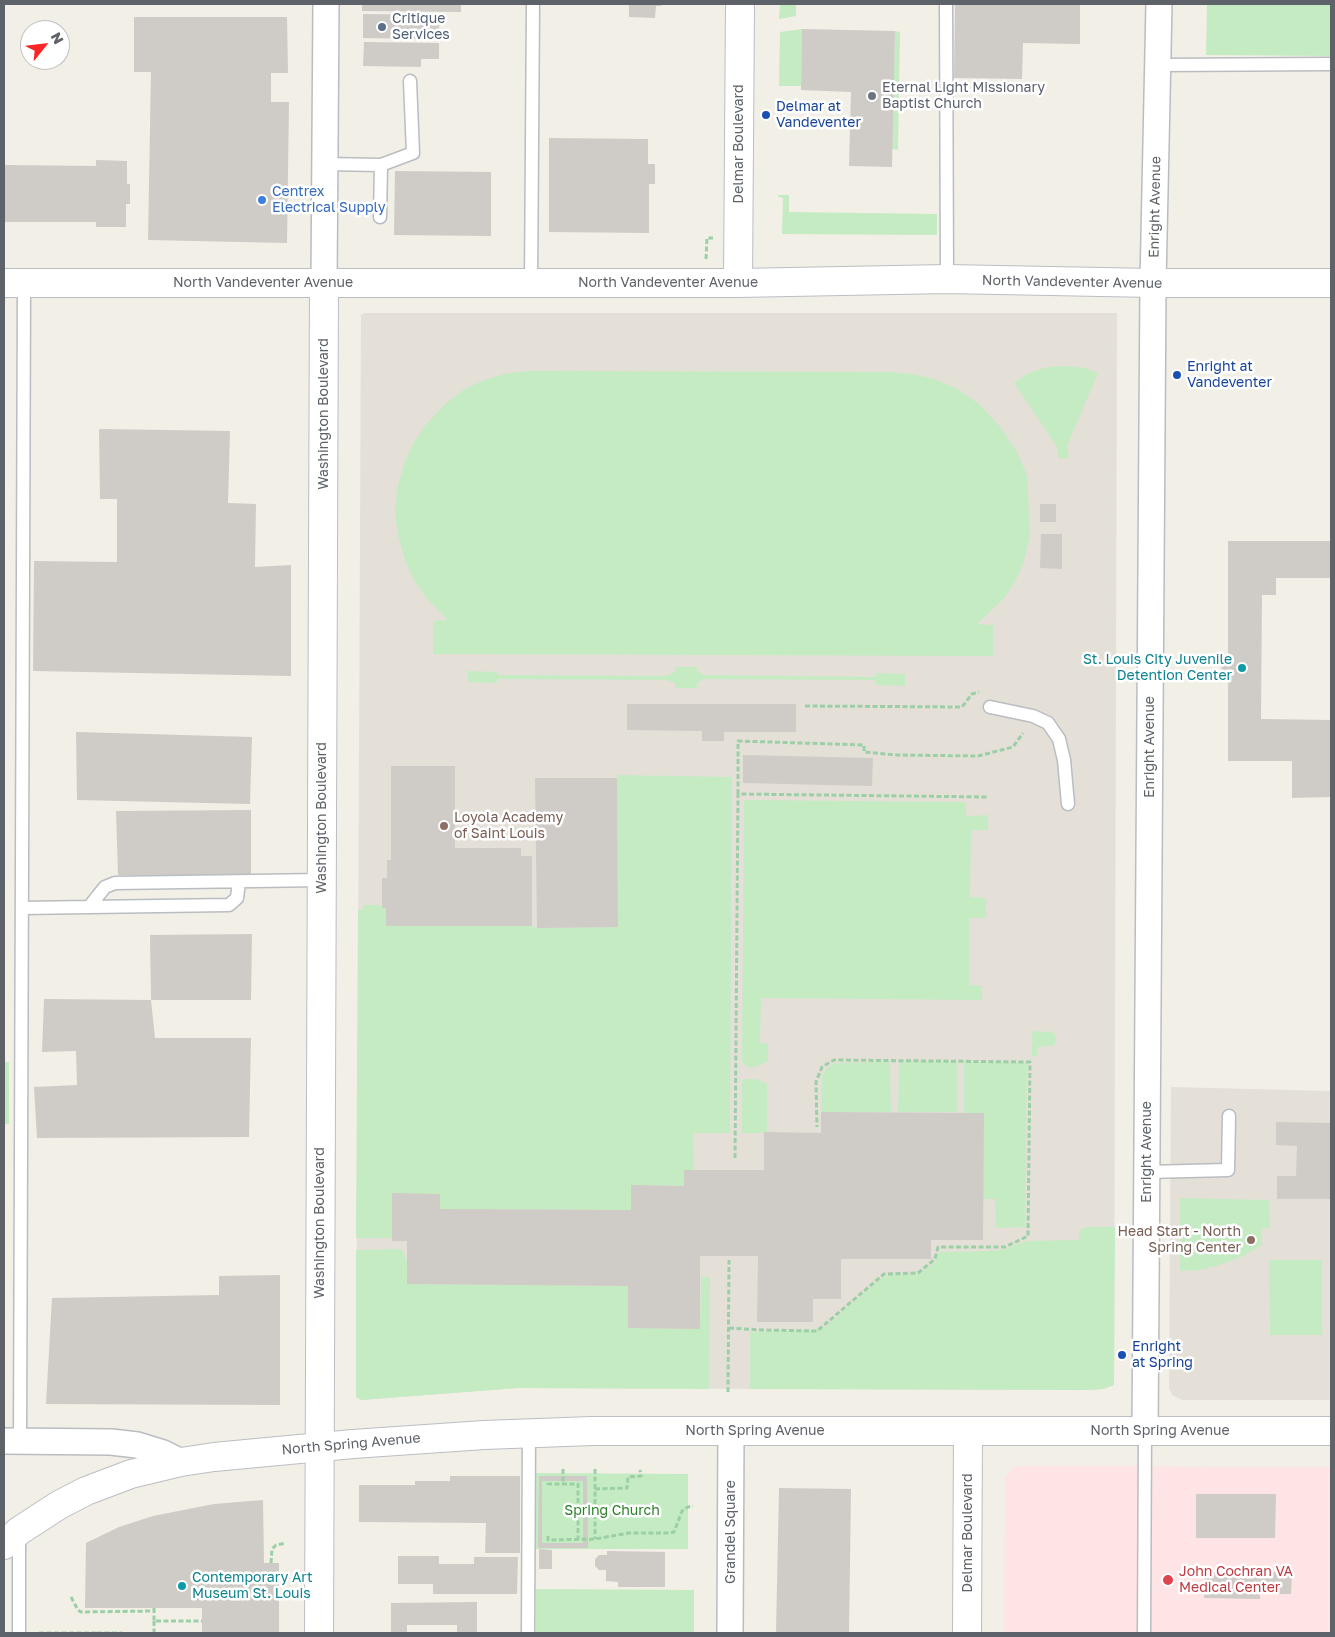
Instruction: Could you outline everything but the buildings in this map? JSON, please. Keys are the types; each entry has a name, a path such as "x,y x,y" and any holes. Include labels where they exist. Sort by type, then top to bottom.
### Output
{"main road":[{"name":"Delmar Boulevard","path":"738,283 740,4"},
{"name":"North Vandeventer Avenue","path":"14,283 738,283 947,279 1153,283 1331,283"},
{"name":"Washington Boulevard","path":"319,1633 324,283"},
{"name":"North Spring Avenue","path":"11,1538 59,1504 86,1491 131,1474 181,1462 320,1447 529,1432 1331,1431"},
{"name":"Delmar Boulevard","path":"967,1633 968,1432"}],"street":[{"name":"Washington Boulevard","path":"324,283 326,4"},
{"name":"Enright Avenue","path":"1145,1431 1153,283 1159,4"},
{"name":"Grandel Square","path":"730,1633 732,1431"},
{"path":"12,1440 102,1442 137,1445 163,1453 181,1462"}],"lane":[{"path":"531,283 533,4"},
{"path":"946,4 947,279"},
{"path":"1158,65 1331,64"},
{"path":"325,164 381,165 413,153 410,81"},
{"path":"380,217 381,165"},
{"path":"12,1440 22,908 14,283"},
{"path":"990,707 1033,716 1048,724 1059,739 1064,760 1068,804"},
{"path":"89,907 104,887 115,883 322,880"},
{"path":"22,908 229,905 237,898 239,882"},
{"path":"1147,1172 1228,1170 1229,1116"},
{"path":"1144,1633 1145,1431"},
{"path":"528,1633 529,1432"},
{"path":"11,1538 19,1633"}],"path":[{"path":"805,706 962,707 972,694 981,691"},
{"path":"734,1158 738,741 864,745 864,752 896,755 978,756 1013,747 1029,725 1033,716"},
{"path":"738,794 988,798"},
{"path":"729,1328 817,1331 884,1274 918,1273 935,1259 938,1247 1005,1246 1028,1236 1030,1062 834,1060 822,1068 816,1082 817,1127"},
{"path":"728,1392 729,1260"},
{"path":"563,1469 563,1484"},
{"path":"595,1469 595,1539"},
{"path":"595,1488 627,1488 628,1476 641,1476 640,1470"},
{"path":"548,1493 548,1484 578,1484 578,1539"},
{"path":"548,1530 548,1540 595,1539 629,1533 670,1533 674,1532 682,1511 688,1506 693,1506"},
{"path":"271,1563 272,1549 276,1545 286,1543"},
{"path":"71,1597 75,1606 81,1612 154,1610 154,1633"},
{"path":"154,1621 202,1622"},
{"path":"39,1633 122,1633"}],"shaded area":[{"path":"364,313 1117,313 1114,1385 1103,1389 1088,1390 518,1388 361,1400 356,1397 361,315"},
{"name":"Head Start - North Spring Center","path":"1171,1087 1331,1091 1331,1400 1182,1400 1172,1395 1169,1388"},
{"name":"John Cochran VA Medical Center","path":"1014,1467 1331,1467 1331,1633 1004,1633 1005,1477"}],"green space":[{"path":"780,4 796,4 796,16 779,19"},
{"path":"1207,4 1331,4 1331,56 1206,55"},
{"path":"802,29 801,86 779,86 780,32"},
{"path":"895,31 900,32 898,150 892,149"},
{"path":"778,195 789,195 789,212 937,214 937,235 782,234 783,198 778,197"},
{"path":"1047,367 1085,368 1098,373 1067,446 1069,457 1059,459 1057,447 1014,383 1027,374"},
{"path":"530,371 888,372 912,374 934,379 956,388 980,405 1001,428 1017,452 1027,475 1030,537 1023,564 1015,582 1004,598 977,624 993,625 993,656 433,654 433,621 448,620 429,601 415,582 405,560 398,536 395,512 397,489 404,464 413,444 424,427 443,406 463,390 484,380 508,373"},
{"path":"675,667 697,667 697,671 704,675 876,677 876,673 905,674 905,686 876,685 875,680 703,679 697,683 697,688 675,688 675,683 666,680 497,679 497,683 468,682 468,671 497,672 497,675 666,676 675,672"},
{"path":"617,775 732,777 730,1133 693,1133 694,1170 684,1170 684,1186 631,1185 631,1210 440,1209 392,1194 392,1238 356,1238 358,910 363,909 363,905 382,905 382,908 537,928 618,927"},
{"path":"744,800 966,802 966,816 988,815 988,830 971,830 970,897 986,898 986,918 969,918 969,985 982,986 982,1000 761,998 760,1043 768,1044 768,1061 756,1067 747,1067 742,1062"},
{"path":"1032,1031 1055,1034 1055,1044 1037,1047 1037,1056 1032,1056"},
{"path":"4,1062 9,1062 9,1124 4,1124"},
{"path":"890,1062 891,1112 821,1112 822,1076 827,1068 833,1064 840,1063"},
{"path":"899,1062 957,1062 957,1112 898,1112"},
{"path":"964,1062 1027,1063 1025,1227 996,1228 995,1199 983,1199 984,1113 964,1113"},
{"path":"756,1079 767,1084 767,1132 742,1133 742,1080"},
{"path":"1180,1198 1269,1200 1270,1228 1261,1228 1262,1245 1243,1256 1216,1266 1199,1270 1180,1271"},
{"path":"1089,1227 1115,1227 1114,1385 1103,1389 1088,1390 750,1389 750,1332 817,1330 825,1327 882,1278 889,1275 918,1274 935,1263 939,1252 1002,1250 1027,1241 1079,1240 1079,1231"},
{"path":"400,1249 404,1252 405,1260 407,1259 407,1284 628,1286 629,1328 700,1329 701,1277 710,1277 709,1389 518,1388 361,1400 356,1397 356,1250"},
{"path":"1269,1260 1322,1260 1322,1335 1270,1335"},
{"name":"Spring Church","path":"535,1473 688,1474 688,1549 535,1549"},
{"path":"536,1589 694,1590 694,1633 536,1633"}],"place":[{"name":"Critique Services","path":"382,27"},
{"name":"Eternal Light Missionary Baptist Church","path":"872,96"},
{"name":"Delmar at Vandeventer","path":"766,115"},
{"name":"Centrex Electrical Supply","path":"262,200"},
{"name":"Enright at Vandeventer","path":"1177,375"},
{"name":"St. Louis City Juvenile Detention Center","path":"1242,668"},
{"name":"Loyola Academy of Saint Louis","path":"444,826"},
{"name":"Head Start - North Spring Center","path":"1251,1240"},
{"name":"Enright at Spring","path":"1122,1355"},
{"name":"John Cochran VA Medical Center","path":"1168,1580"},
{"name":"Contemporary Art Museum St. Louis","path":"182,1586"}]}
